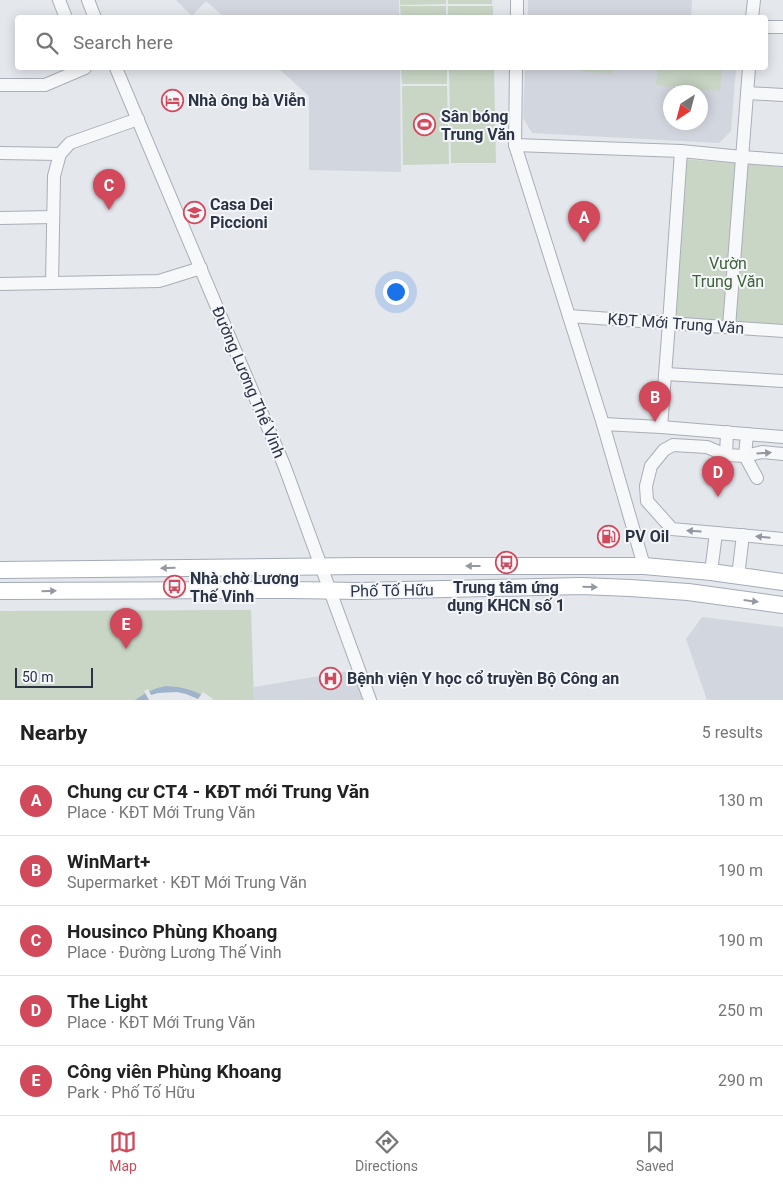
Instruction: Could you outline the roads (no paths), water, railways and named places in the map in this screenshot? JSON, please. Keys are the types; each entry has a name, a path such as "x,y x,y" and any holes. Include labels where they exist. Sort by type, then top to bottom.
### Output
{"main road":[{"name":"Phố Tố Hữu","path":"0,570 322,566 644,566 711,572 783,582"},
{"name":"Phố Tố Hữu","path":"0,591 331,591 581,586 688,592 783,605"}],"street":[{"path":"59,0 65,15"},
{"path":"88,0 94,15"},
{"path":"517,0 517,15"},
{"path":"752,15 754,0"},
{"path":"768,27 783,28"},
{"path":"0,85 45,85 80,70"},
{"name":"Đường Lương Thế Vinh","path":"117,70 284,465 370,700"},
{"path":"516,70 515,145 603,424 644,566"},
{"path":"729,327 749,70"},
{"path":"747,93 783,95"},
{"path":"52,283 54,176 60,154 70,143 138,119"},
{"path":"515,145 681,150 783,160"},
{"path":"661,427 681,150"},
{"path":"0,153 60,154"},
{"path":"0,218 53,217"},
{"path":"0,284 159,281 201,268"},
{"name":"KĐT Mới Trung Văn","path":"569,316 783,331"},
{"path":"666,374 783,381"},
{"path":"603,424 783,437"},
{"path":"712,474 726,454 727,432"},
{"path":"747,434 745,456 757,478"},
{"path":"783,454 762,452 745,456 726,454 707,447 673,446 664,450 651,466 646,486 647,502 672,529 783,540"},
{"path":"711,572 716,533"},
{"path":"738,576 743,535"}],"water":[{"path":"166,686 189,690 210,700 135,700 150,691"}],"place":[{"name":"Nhà ông bà Viễn","path":"172,100"},
{"name":"Sân bóng Trung Văn","path":"425,125"},
{"name":"Housinco Phùng Khoang","path":"109,210"},
{"name":"Casa Dei Piccioni","path":"194,213"},
{"name":"Chung cư CT4 - KĐT mới Trung Văn","path":"584,242"},
{"name":"WinMart+","path":"655,422"},
{"name":"The Light","path":"718,497"},
{"name":"PV Oil","path":"609,536"},
{"name":"Trung tâm ứng dụng KHCN số 1","path":"506,563"},
{"name":"Nhà chờ Lương Thế Vinh","path":"174,587"},
{"name":"Công viên Phùng Khoang","path":"126,649"},
{"name":"Bệnh viện Y học cổ truyền Bộ Công an","path":"331,678"}],"park label":[{"name":"Vườn Trung Văn","path":"728,272"}]}
